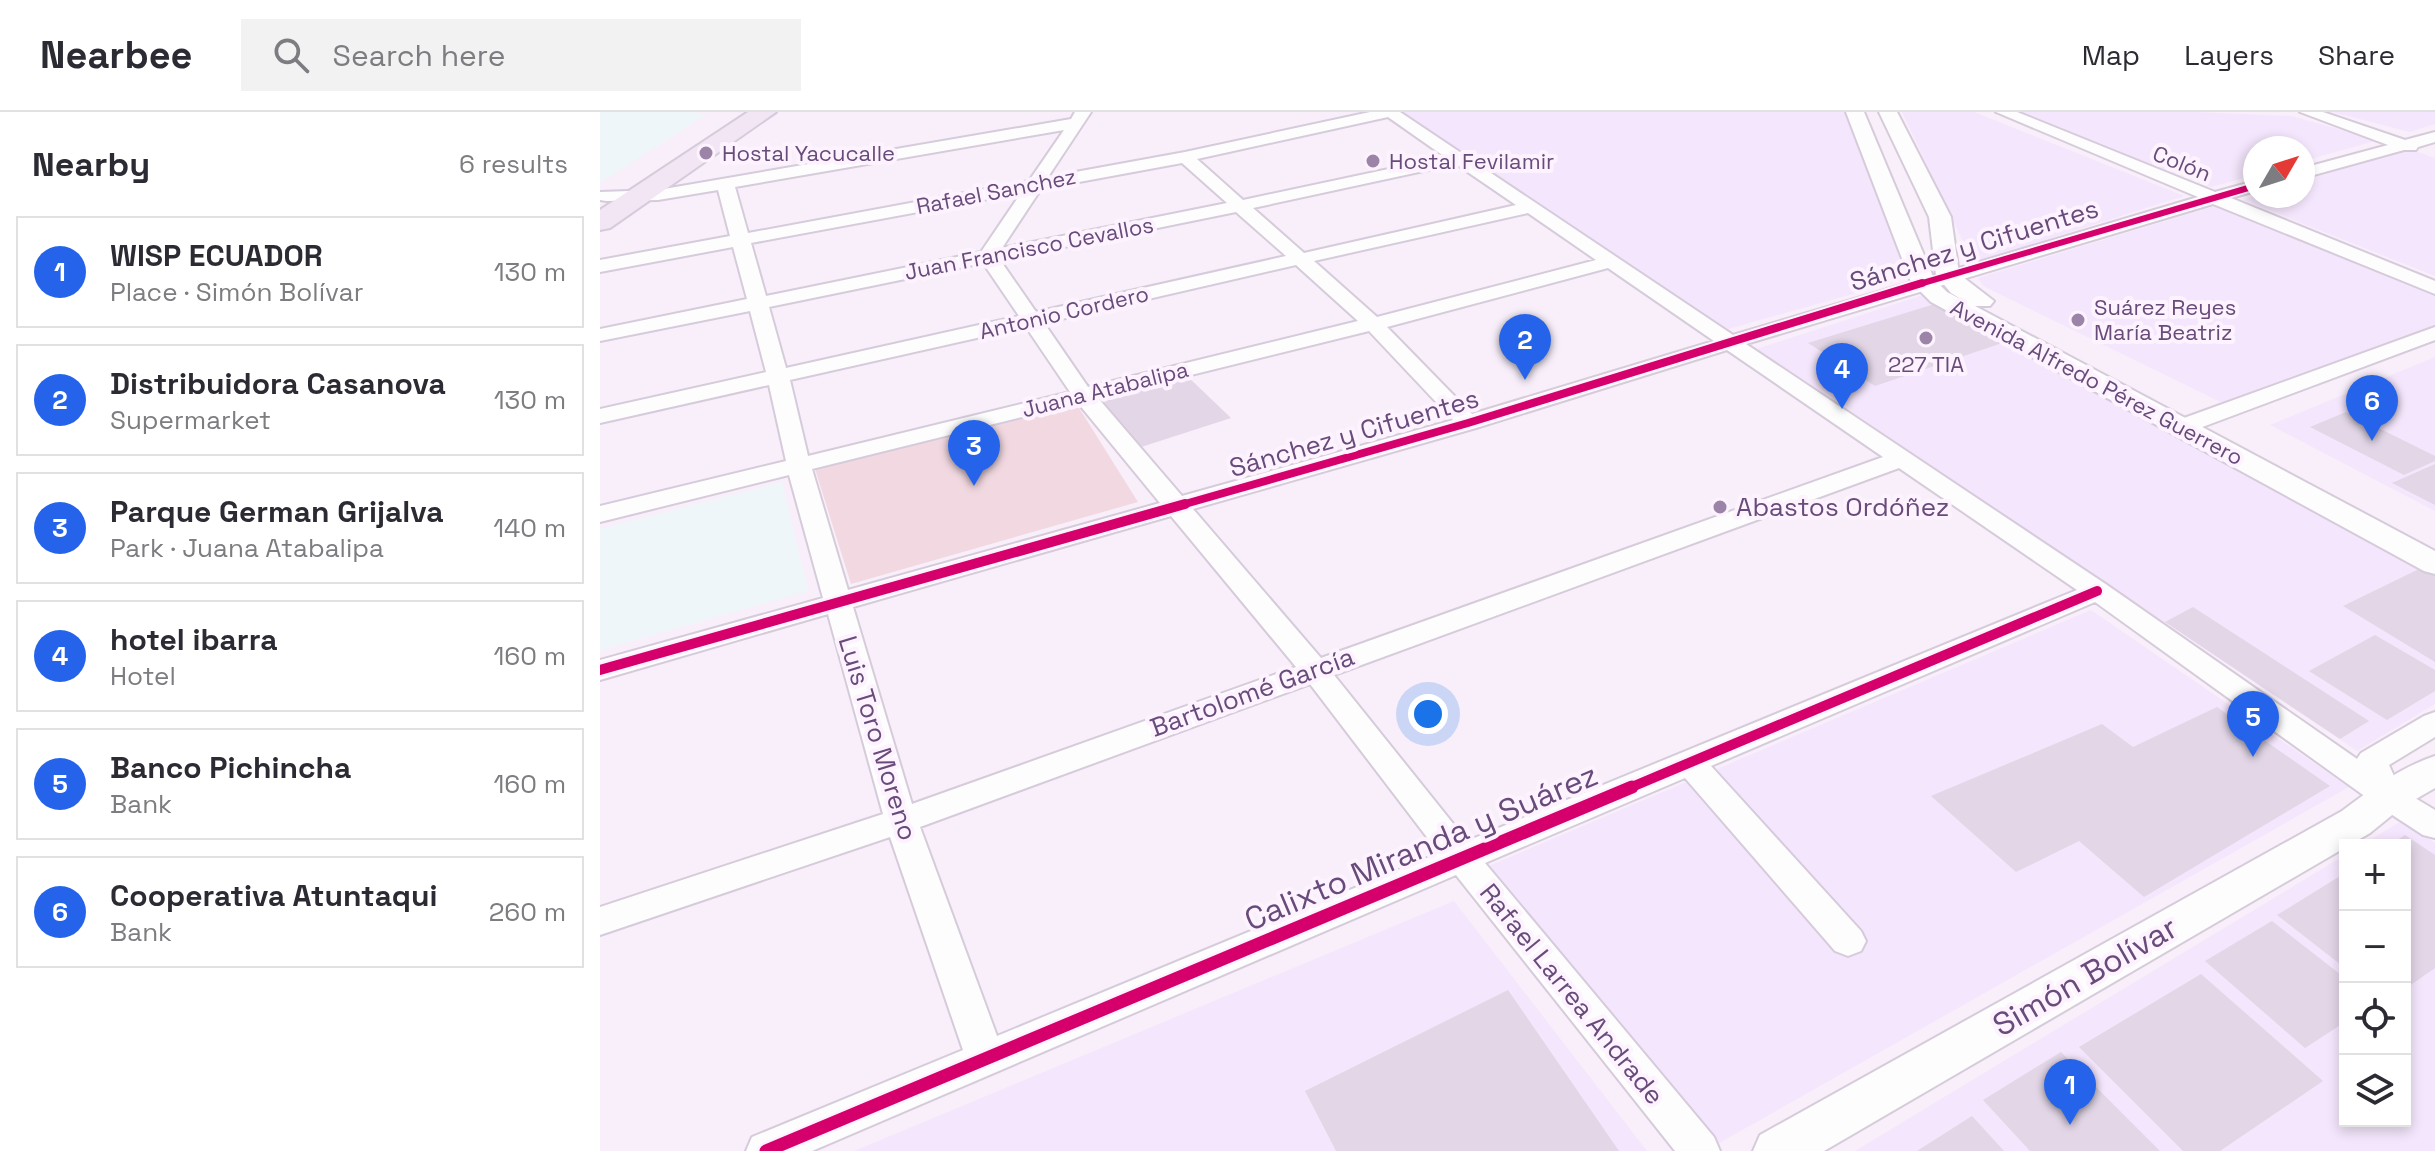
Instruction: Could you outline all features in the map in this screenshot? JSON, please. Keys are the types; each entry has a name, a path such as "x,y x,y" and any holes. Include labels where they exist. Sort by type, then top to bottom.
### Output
{"main road":[{"path":"603,198 733,112"},
{"path":"600,222 764,112"}],"street":[{"path":"1390,112 1527,208 1903,458 2388,797 2435,826"},
{"name":"Rafael Sanchez","path":"600,266 1185,157 1390,112"},
{"name":"Avenida Alfredo Pérez Guerrero","path":"1855,112 1935,278 1959,288 2435,564"},
{"name":"Avenida Alfredo Pérez Guerrero","path":"1888,112 1940,217 1935,278"},
{"name":"Colón","path":"2004,112 2435,288"},
{"path":"2302,113 2435,155"},
{"path":"603,198 725,183 1079,118"},
{"path":"988,256 1079,118"},
{"path":"2315,170 2435,137"},
{"path":"1185,157 1243,205 1373,324 1468,423"},
{"name":"Juan Francisco Cevallos","path":"600,335 1457,159"},
{"name":"Luis Toro Moreno","path":"725,183 799,467 901,821 985,1057"},
{"name":"Sánchez y Cifuentes","path":"600,670 1468,423 1935,278 2243,189"},
{"name":"Antonio Cordero","path":"600,416 1527,208"},
{"name":"Rafael Larrea Andrade","path":"988,256 1082,394 1314,669 1463,860 1700,1151"},
{"name":"Juana Atabalipa","path":"600,514 1373,324 1610,262"},
{"path":"2193,423 2435,333"},
{"name":"Avenida Alfredo Pérez Guerrero","path":"2193,423 2435,539"},
{"name":"Bartolomé García","path":"600,921 901,821 1903,458"},
{"name":"Calixto Miranda y Suárez","path":"766,1151 2097,591"},
{"path":"2388,797 2372,761 2435,723"},
{"path":"1689,762 1848,941"},
{"name":"Simón Bolívar","path":"1778,1151 2356,822 2388,797 2435,770"}],"shaded area":[{"path":"600,112 692,112 707,114 600,183"},
{"path":"1402,112 1844,112 1909,278 1728,329"},
{"path":"1902,112 1974,112 2184,196 1973,263"},
{"path":"2010,112 2195,112 2291,116 2379,140 2315,158 2315,136 2243,136 2243,178 2211,187"},
{"path":"2332,112 2435,112 2435,124 2410,132"},
{"path":"2409,149 2435,158 2435,276 2263,208 2315,208 2315,177"},
{"path":"2215,206 2435,294 2435,331 2241,412 1983,286 1978,278"},
{"path":"1923,295 2435,569 2435,704 2357,751 1756,349"},
{"path":"2435,357 2435,511 2270,425"},
{"path":"1076,403 1138,502 851,584 815,469"},
{"path":"782,482 808,591 600,650 600,529"},
{"path":"2091,610 2349,787 1714,1146 1484,868"},
{"path":"2403,820 2435,843 2435,1151 1855,1151 2339,859 2339,1127 2411,1127 2411,839 2372,839"},
{"path":"1454,901 1647,1151 854,1151"}],"building":[{"path":"1938,303 2008,341 1875,386 1808,343"},
{"path":"1186,375 1231,418 1135,449 1093,399"},
{"path":"2346,412 2435,456 2435,461 2404,475 2310,427"},
{"path":"2435,464 2435,505 2392,483"},
{"path":"2421,568 2435,576 2435,662 2343,606"},
{"path":"2193,607 2369,721 2340,739 2165,622"},
{"path":"2375,635 2435,670 2435,691 2387,720 2309,671"},
{"path":"2217,707 2330,786 2144,897 2079,841 2016,872 1931,796 2102,724 2133,747"},
{"path":"2411,839 2435,855 2435,968 2411,985"},
{"path":"2339,877 2339,963 2277,915"},
{"path":"2272,921 2339,973 2339,1026 2305,1048 2205,961"},
{"path":"2201,974 2323,1081 2220,1151 2183,1151 2079,1047"},
{"path":"1508,990 1619,1151 1336,1151 1305,1091"},
{"path":"2061,1052 2160,1151 2030,1151 1983,1100"},
{"path":"1972,1116 2004,1151 1917,1151"}],"cycle path":[{"path":"600,670 1468,423 1948,275 2243,189"},
{"path":"766,1151 2097,591"}],"place":[{"name":"Hostal Yacucalle","path":"706,153"},
{"name":"Hostal Fevilamir","path":"1373,161"},
{"name":"Suárez Reyes María Beatriz","path":"2078,320"},
{"name":"227 TIA","path":"1926,338"},
{"name":"Distribuidora Casanova","path":"1525,380"},
{"name":"hotel ibarra","path":"1842,409"},
{"name":"Cooperativa Atuntaqui","path":"2372,441"},
{"name":"Parque German Grijalva","path":"974,486"},
{"name":"Abastos Ordóñez","path":"1720,507"},
{"name":"Banco Pichincha","path":"2253,757"},
{"name":"WISP ECUADOR","path":"2070,1125"}]}
